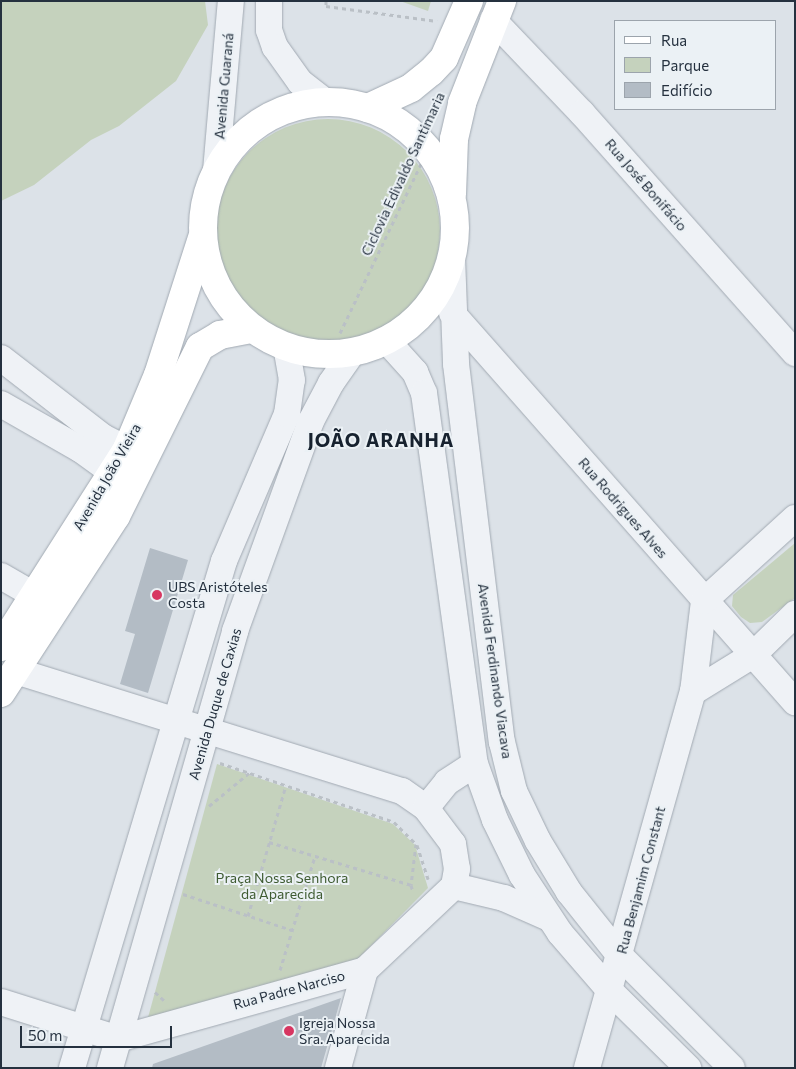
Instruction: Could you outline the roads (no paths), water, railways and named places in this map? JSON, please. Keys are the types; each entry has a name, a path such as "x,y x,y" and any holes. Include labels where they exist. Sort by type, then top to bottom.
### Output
{"main road":[{"path":"452,198 430,146 401,125 368,108 326,102 293,107 262,121 236,143 216,170 205,202 203,236 210,271 227,303 252,329 286,347 341,353 387,341 429,307 452,258 456,228 452,198 454,139 462,103 498,11"},
{"path":"368,108 422,81 444,58 464,13"},
{"name":"Avenida João Vieira","path":"1,647 127,449 158,375 203,236"},
{"name":"Avenida João Vieira","path":"9,682 116,516 200,347 220,334 252,329"}],"street":[{"name":"Avenida Guaraná","path":"216,170 231,1"},
{"path":"270,1 270,30 275,47 300,82 326,102"},
{"name":"Rua José Bonifácio","path":"498,11 582,112 795,353"},
{"name":"Avenida Ferdinando Viacava","path":"452,258 452,314 502,742 514,791 538,841 569,892 620,956 732,1068"},
{"name":"Rua Rodrigues Alves","path":"452,314 795,702"},
{"path":"387,341 404,358 424,393 476,764 494,820 522,875 549,918 610,991 688,1068"},
{"path":"72,1068 224,561 287,414 292,380 286,347"},
{"name":"Avenida Duque de Caxias","path":"110,1068 235,631 311,421 330,383 341,353"},
{"path":"1,358 103,437 127,449"},
{"path":"1,404 80,449 113,473"},
{"path":"704,601 795,518"},
{"path":"1,576 34,596"},
{"name":"Rua Benjamim Constant","path":"587,1068 693,692 704,601"},
{"path":"693,692 752,655 795,614"},
{"path":"9,682 176,721 376,781 418,800 453,844 457,869 442,887 504,898 549,918"},
{"path":"426,808 447,782 476,764"},
{"name":"Rua Padre Narciso","path":"118,1039 365,970 442,887"},
{"path":"338,1068 365,970"},
{"path":"1,1002 118,1039"}],"place":[{"name":"UBS Aristóteles Costa","path":"157,595"},
{"name":"Igreja Nossa Sra. Aparecida","path":"289,1031"}],"district":[{"name":"JOÃO ARANHA","path":"381,440"}],"park label":[{"name":"Praça Nossa Senhora da Aparecida","path":"282,886"}]}
